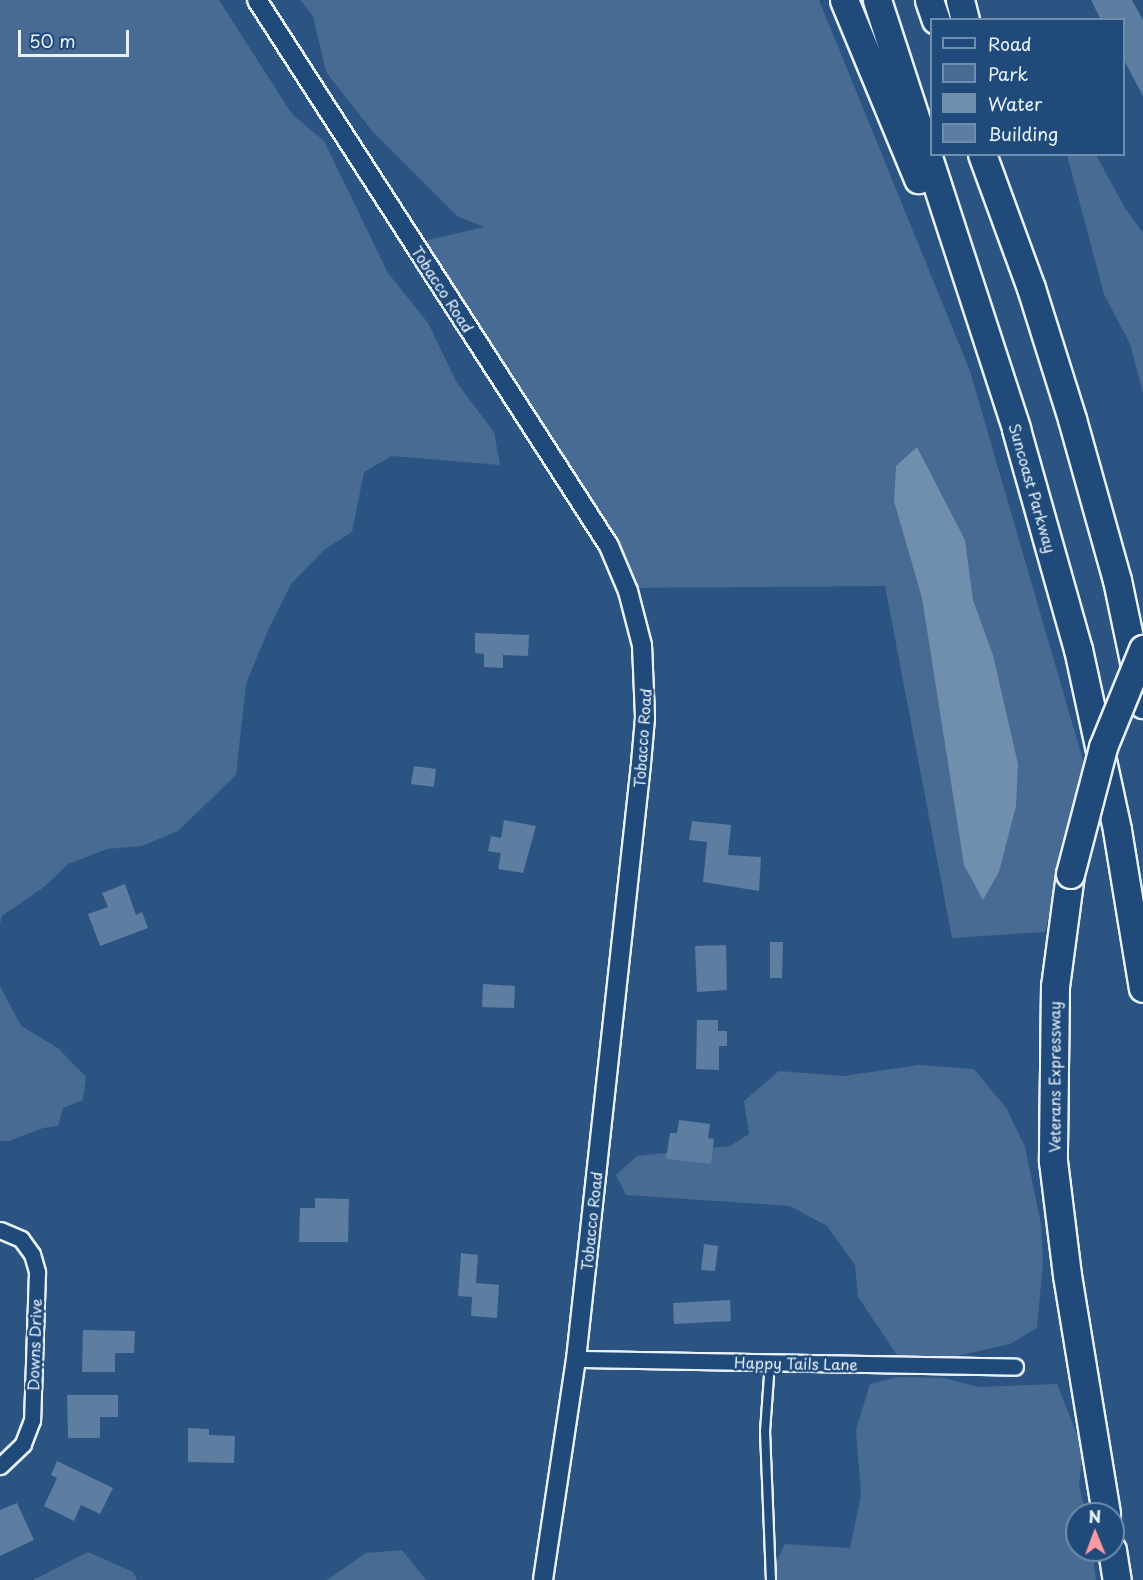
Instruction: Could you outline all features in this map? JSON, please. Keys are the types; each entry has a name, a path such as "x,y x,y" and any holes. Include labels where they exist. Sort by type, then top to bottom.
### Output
{"highway":[{"path":"844,0 987,341"},
{"name":"Suncoast Parkway","path":"877,0 987,341 1078,649 1117,830 1143,988"},
{"path":"930,0 935,18"},
{"path":"960,0 964,18"},
{"path":"983,156 1030,288 1117,580 1143,704"},
{"path":"998,156 1030,288"},
{"name":"Veterans Expressway","path":"1104,1502 1067,1275 1053,1151 1055,986 1070,874 1103,747 1143,649"},
{"path":"1114,1562 1117,1580"}],"street":[{"name":"Tobacco Road","path":"257,0 609,546 628,591 642,645 645,718 576,1359 543,1580"},
{"name":"Downs Drive","path":"0,1230 21,1239 32,1254 37,1272 32,1420 23,1444 0,1466"},
{"name":"Happy Tails Lane","path":"576,1359 1015,1367"}],"lane":[{"path":"770,1362 770,1399 765,1431 771,1580"}],"green space":[{"path":"0,0 219,0 292,114 324,141 388,273 428,323 457,383 494,432 500,465 392,456 364,472 352,532 325,549 291,584 269,628 246,684 236,775 178,831 142,846 107,849 68,864 44,887 2,916 0,924"},
{"path":"300,0 819,0 970,371 1084,764 1045,932 952,938 885,586 618,588 596,533 416,243 484,227 457,216 373,132 326,72 313,16"},
{"path":"1067,156 1097,156 1125,208 1143,233 1143,393 1130,344 1104,294"},
{"path":"0,986 21,1026 58,1048 86,1077 83,1100 63,1108 58,1126 43,1128 9,1141 0,1141"},
{"path":"919,1065 974,1069 1007,1109 1025,1147 1041,1224 1043,1262 1037,1328 1010,1344 939,1360 897,1355 858,1297 855,1265 827,1226 790,1206 626,1195 616,1175 637,1156 730,1146 749,1134 744,1101 779,1071 843,1076"},
{"path":"897,1377 944,1378 979,1387 1057,1384 1083,1450 1079,1485 1083,1502 1065,1502 1065,1562 1094,1562 1096,1580 775,1580 773,1569 785,1544 850,1548 861,1495 856,1430 870,1384"},
{"path":"402,1550 426,1580 327,1580 366,1553"},
{"path":"88,1552 133,1572 137,1580 33,1580"}],"water":[{"path":"917,447 965,540 973,600 993,655 1018,764 1016,806 999,872 983,900 964,865 922,598 894,501 896,466"}],"building":[{"path":"1091,0 1132,0 1143,20 1143,96 1125,62 1125,18 1100,18"},
{"path":"475,633 529,635 528,656 503,655 503,668 484,667 484,654 475,653"},
{"path":"414,766 436,769 434,787 411,784"},
{"path":"504,820 536,826 523,873 498,869 501,853 488,851 491,836 501,838"},
{"path":"692,821 731,825 728,855 761,857 759,891 703,882 707,842 689,840"},
{"path":"125,884 136,915 142,912 148,928 100,946 88,914 108,907 102,893"},
{"path":"770,942 783,942 782,978 770,978"},
{"path":"726,945 727,990 697,992 695,946"},
{"path":"483,984 515,986 514,1008 482,1007"},
{"path":"697,1020 718,1020 718,1031 727,1031 727,1046 719,1046 719,1070 696,1069"},
{"path":"679,1120 710,1124 708,1138 714,1139 711,1164 666,1159 670,1133 677,1133"},
{"path":"315,1198 349,1199 348,1242 299,1242 300,1208 315,1208"},
{"path":"704,1244 718,1246 715,1271 701,1270"},
{"path":"461,1253 478,1255 476,1283 499,1285 497,1318 471,1316 472,1297 458,1296"},
{"path":"730,1300 731,1321 674,1324 673,1303"},
{"path":"83,1330 135,1331 134,1353 115,1353 115,1372 82,1372"},
{"path":"67,1395 118,1395 118,1417 100,1417 100,1438 68,1438"},
{"path":"188,1428 209,1429 209,1435 235,1436 234,1463 188,1462"},
{"path":"57,1461 113,1488 100,1514 81,1505 74,1521 44,1506 57,1478 51,1475"},
{"path":"17,1503 34,1540 0,1556 0,1510"}]}
